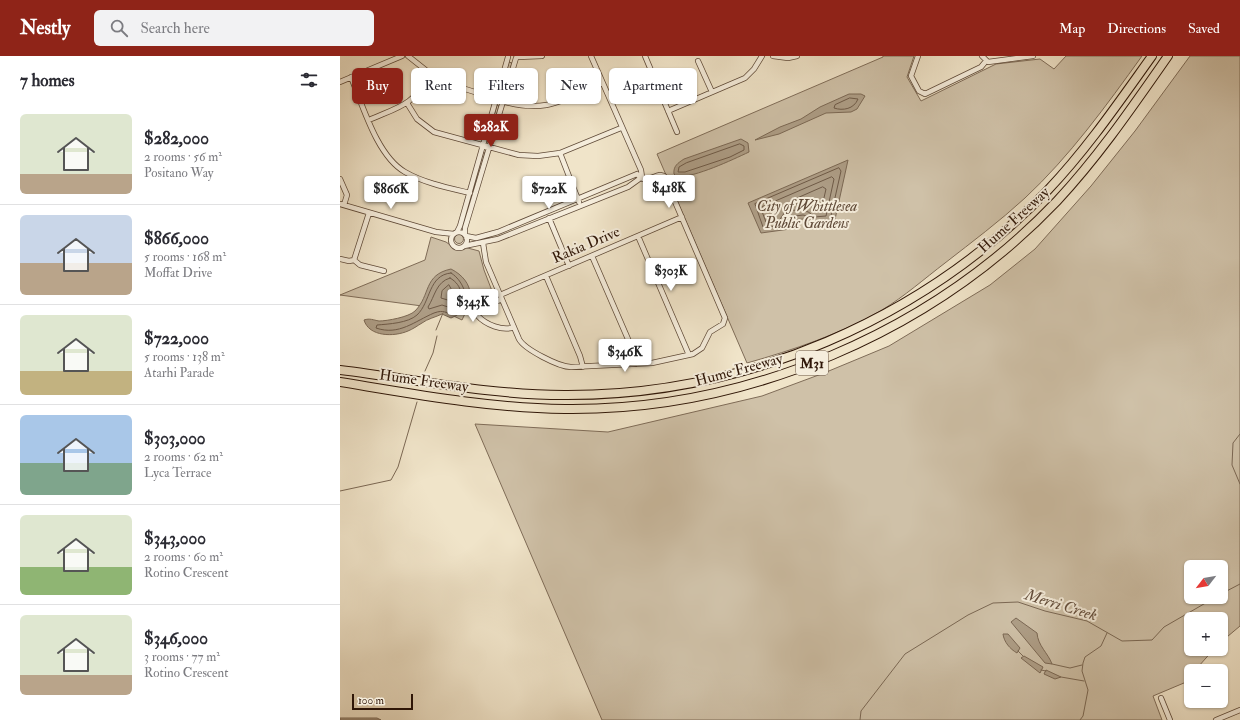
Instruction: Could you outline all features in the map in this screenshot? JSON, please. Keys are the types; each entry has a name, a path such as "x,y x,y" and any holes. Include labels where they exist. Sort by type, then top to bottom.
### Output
{"highway":[{"name":"Hume Freeway","path":"340,370 509,393 587,395 632,392 688,384 745,371 800,354 856,329 903,304 946,277 988,245 1028,210 1068,168 1103,125 1152,56"},
{"name":"Hume Freeway","path":"340,382 487,404 538,408 592,409 649,404 705,395 761,381 813,363 860,342 911,315 961,284 1012,243 1056,202 1089,164 1168,56"}],"street":[{"path":"340,82 399,56"},
{"path":"408,56 415,58 425,68"},
{"path":"505,68 508,56 542,56"},
{"path":"591,56 621,128 636,156 640,176"},
{"path":"645,56 677,132"},
{"path":"668,111 748,76 762,56"},
{"path":"773,56 788,58 797,56"},
{"path":"918,56 911,76 919,91 925,94 980,67 986,62 1033,56"},
{"path":"982,56 986,62"},
{"path":"513,68 517,57"},
{"path":"698,61 712,92"},
{"path":"351,77 384,152 399,168 420,179 470,193"},
{"path":"515,104 528,107 541,107 555,103 602,83"},
{"path":"369,120 411,100"},
{"path":"407,103 417,119 430,129 519,156 538,156 560,153 621,128"},
{"path":"464,246 466,242 465,228 496,104"},
{"path":"451,242 501,104"},
{"path":"560,153 581,206"},
{"path":"340,179 347,195 342,205 436,232 462,232 466,236 476,238 492,234 640,176 650,178 663,175 725,320 723,324 712,329 700,350 689,355 658,362 636,364 583,367 565,366 525,347 520,341 486,262 483,243"},
{"path":"436,232 456,247 483,243 549,219 632,185 640,176"},
{"path":"354,260 369,213"},
{"path":"547,213 569,266"},
{"name":"Rakia Drive","path":"514,327 508,330 501,329 478,316 479,311 501,297 546,276 682,217"},
{"path":"638,236 689,355"},
{"path":"592,256 634,353 636,364"},
{"path":"340,259 349,261 354,260 360,265 384,271"},
{"path":"546,276 580,356 583,367"},
{"path":"1161,698 1170,720"},
{"path":"1216,720 1240,710"}],"green space":[{"name":"City of Whittlesea Public Gardens","path":"883,56 914,56 907,77 921,101 996,64 1040,59 1054,69 1066,56 1142,56 1087,130 1057,165 1025,198 996,223 899,299 850,327 782,353 747,363 657,154"},
{"path":"1190,56 1240,56 1240,626 1228,636 1228,612 1184,612 1184,656 1208,656 1201,664 1184,664 1184,683 1153,696 1162,720 602,720 475,424 608,432 762,396 824,373 889,346 990,285 1035,249 1091,186 1135,131"},
{"path":"509,62 512,63 510,68 507,68"},
{"path":"497,105 499,106 489,142 487,141"},
{"path":"483,152 485,153 476,187 474,187"},
{"path":"459,234 464,239 459,244 454,239"},
{"path":"431,237 446,242 456,249 464,247 479,251 492,291 472,299 462,320 437,308 340,295 425,260"}],"water":[{"path":"849,94 861,94 865,96 857,109 851,112 826,113 779,134 755,140 780,127 801,119 820,107"},
{"path":"741,139 748,143 749,152 714,168 694,174 677,177 674,174 675,167 684,159"},
{"path":"848,160 834,224 805,228 804,219 789,220 790,229 761,233 748,203"},
{"path":"451,269 465,280 469,287 469,301 460,313 451,318 442,314 426,320 410,330 389,335 376,333 367,326 364,320 387,320 403,317 415,311 420,305 428,286 436,276"},
{"path":"1016,618 1037,633 1039,642 1052,664 1045,663 1011,622"},
{"path":"1003,634 1008,634 1020,648 1017,653 1008,645"},
{"path":"1024,656 1043,667 1040,673 1021,658"},
{"path":"1046,670 1061,677 1055,679 1044,674"},
{"path":"340,718 377,718 381,720 340,720"}],"waterway":[{"path":"436,330 443,313"},
{"path":"425,371 433,353 437,336"},
{"path":"340,491 391,480 398,467 417,402"},
{"name":"Merri Creek","path":"1240,434 1233,443 1232,465 1240,484"},
{"name":"Merri Creek","path":"1228,590 1240,584"},
{"name":"Merri Creek","path":"860,720 861,711 905,654 968,615 993,603 1018,602 1045,611 1087,621 1122,641 1152,640 1164,627 1204,604"},
{"path":"1080,720 1083,716 1088,690 1082,671 1083,663 1085,657 1101,646 1107,633"},
{"path":"1018,651 1023,656"},
{"path":"1052,664 1070,668 1082,665"},
{"path":"1041,670 1046,671"},
{"path":"1061,677 1084,681"}]}
